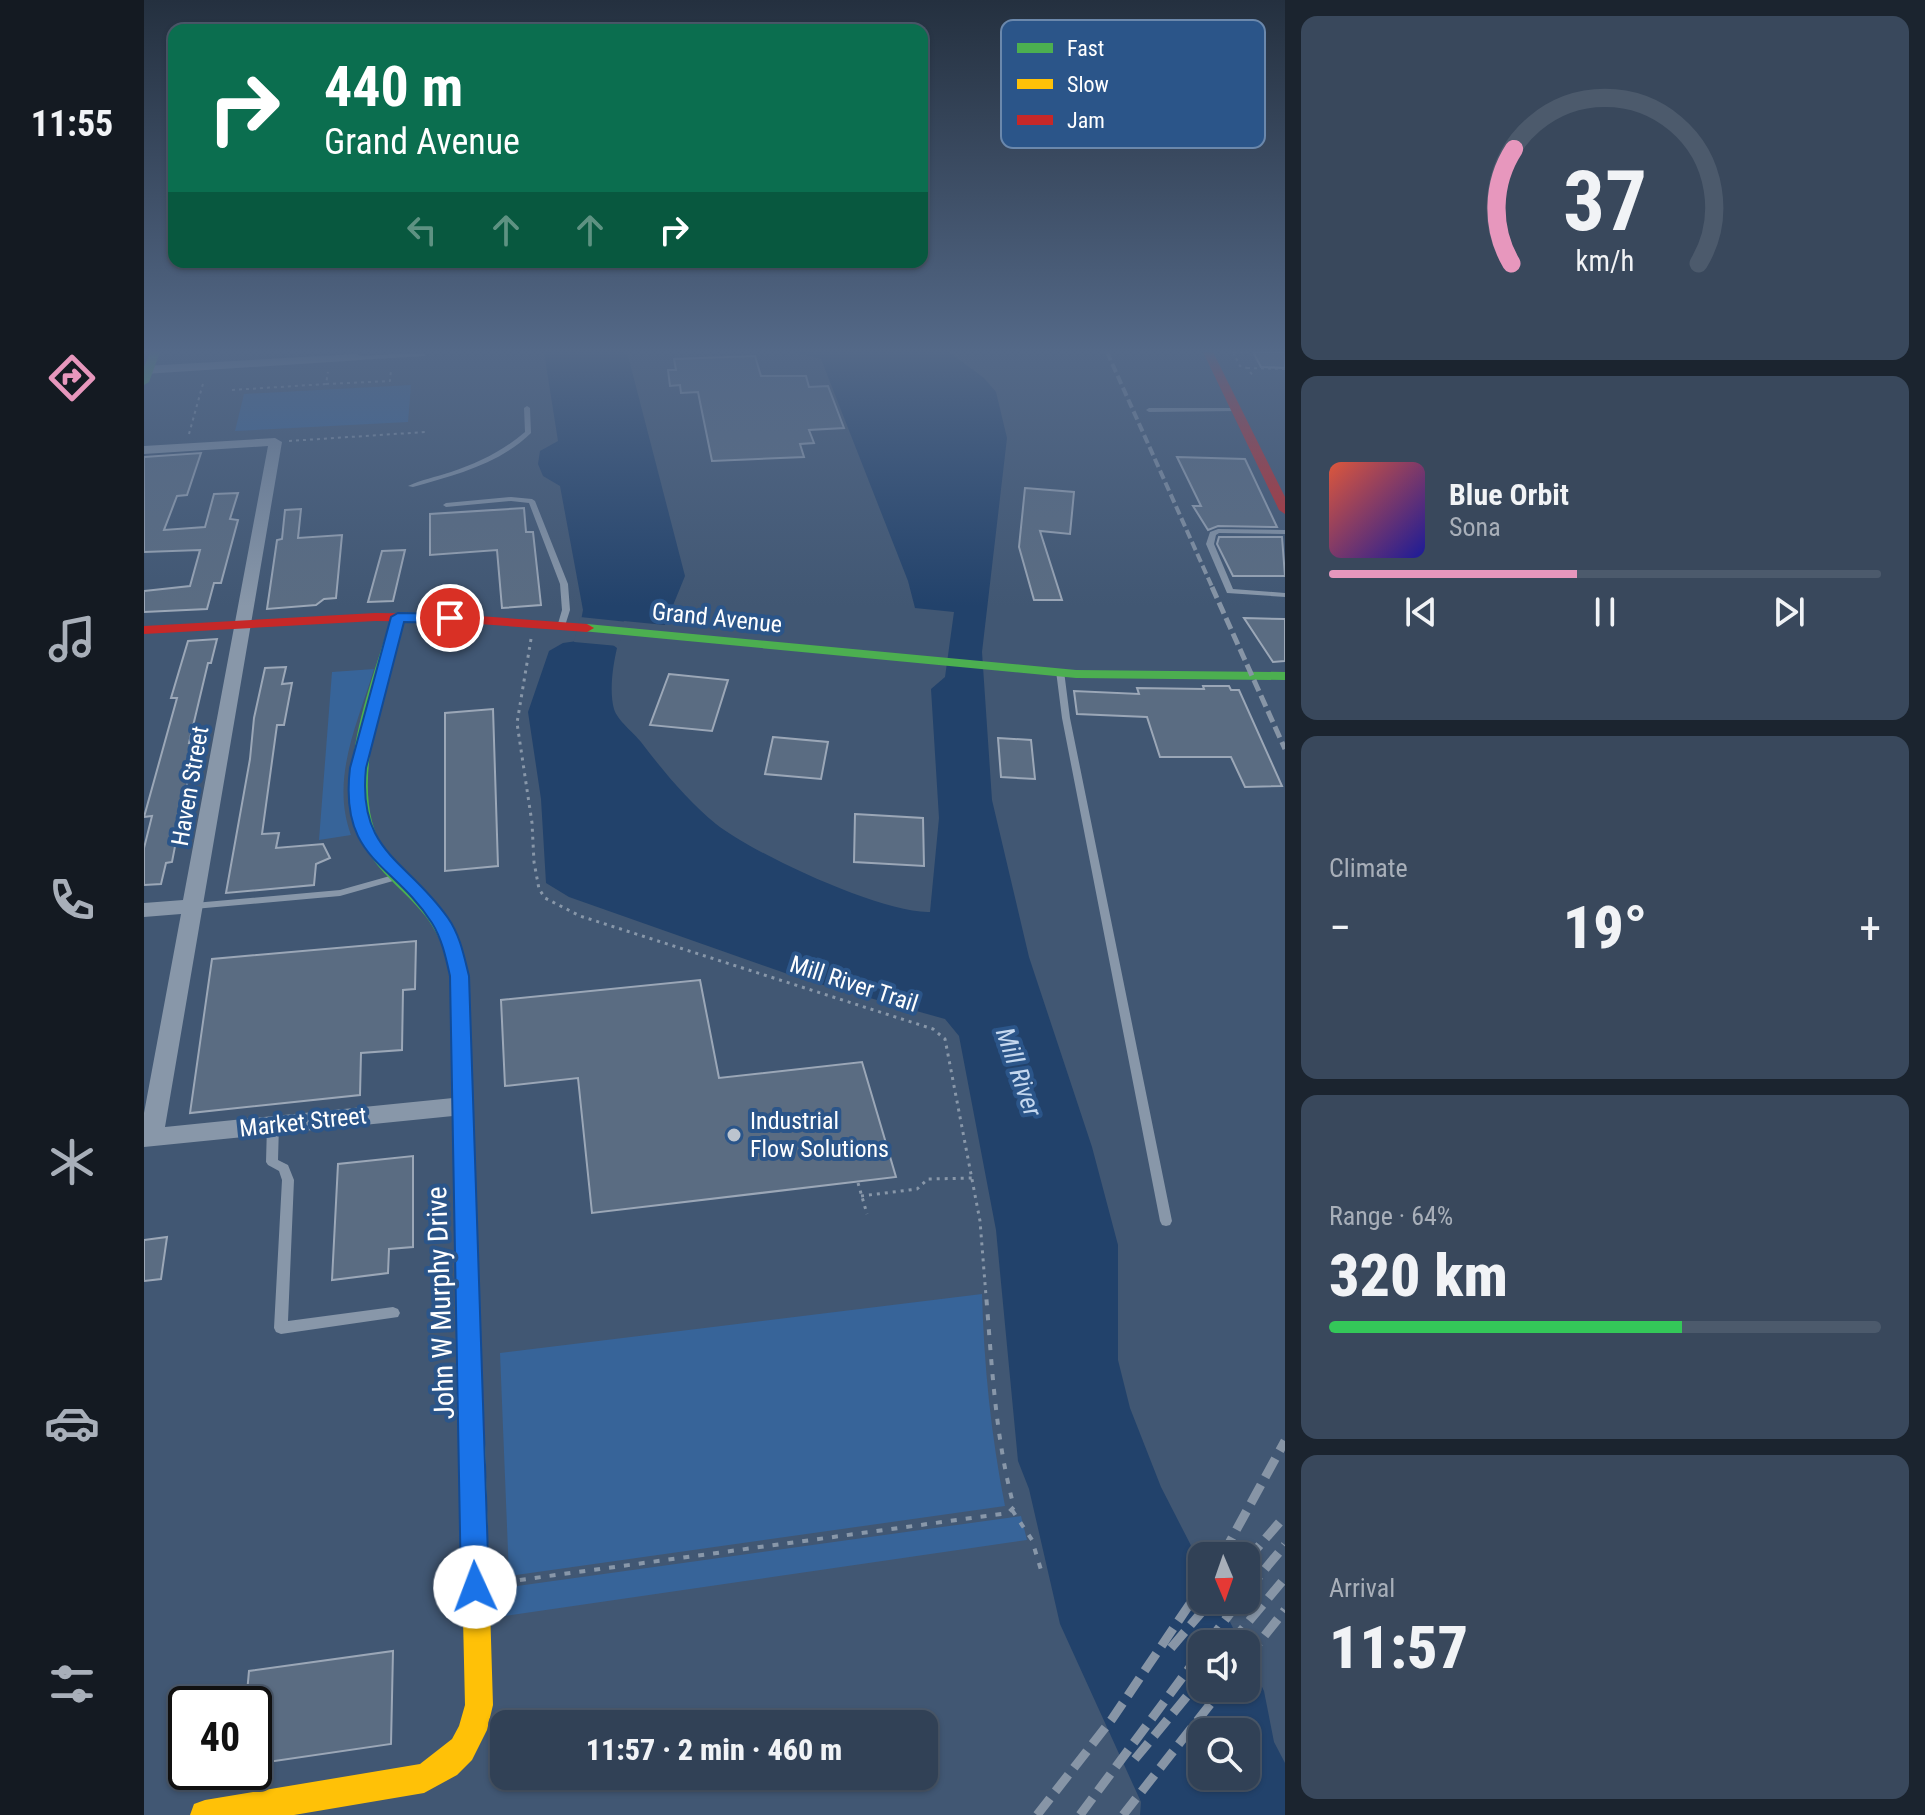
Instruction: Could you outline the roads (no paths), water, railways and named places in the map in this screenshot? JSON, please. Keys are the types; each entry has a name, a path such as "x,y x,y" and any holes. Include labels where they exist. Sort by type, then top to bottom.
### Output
{"main road":[{"path":"1249,437 1285,510"},
{"name":"Grand Avenue","path":"144,630 398,617 569,628 941,664 1214,677 1285,676"},
{"name":"John W Murphy Drive","path":"205,1815 424,1778 443,1770 464,1753 476,1730 479,1705 457,963 442,923 369,841 361,822 356,788 358,768 398,617"}],"street":[{"name":"Haven Street","path":"144,450 282,441 243,624 194,906 147,1138"},
{"path":"144,910 194,906"},
{"name":"Market Street","path":"147,1138 463,1106"}],"lane":[{"path":"411,486 465,470 516,444 524,437"},
{"path":"446,505 511,499 532,501 564,584 569,628"},
{"path":"1285,532 1218,531 1213,534 1210,544 1230,591 1285,595"},
{"path":"1060,671 1066,718 1166,1221"},
{"path":"194,906 340,893 398,877"},
{"path":"273,1125 272,1162 284,1168 288,1180 281,1328 393,1313"}],"water":[{"name":"Mill River","path":"557,437 649,437 685,576 665,625 624,621 613,645 617,648 612,694 618,718 667,775 716,824 759,851 852,893 909,910 930,912 939,818 931,689 945,677 954,612 915,608 908,581 851,437 1007,437 982,652 992,800 1029,957 1092,1147 1118,1245 1118,1360 1130,1408 1161,1487 1189,1542 1188,1614 1226,1614 1234,1630 1188,1630 1188,1702 1260,1702 1260,1683 1274,1742 1285,1763 1285,1815 1140,1815 1141,1802 1060,1624 1029,1489 1018,1461 996,1230 959,1036 945,1019 802,979 569,897 546,883 541,799 528,712 549,651 563,643 577,641 583,610 560,486 543,476 538,464 540,451 558,441"}],"railway":[{"path":"1145,437 1213,589"},
{"path":"1212,587 1285,749"},
{"path":"1230,1542 1285,1441"},
{"path":"1260,1545 1285,1516"},
{"path":"1260,1575 1285,1545"},
{"path":"1242,1630 1285,1578"},
{"path":"1037,1815 1112,1719 1188,1607"},
{"path":"1260,1641 1285,1610"},
{"path":"1171,1648 1200,1614"},
{"path":"1218,1630 1230,1614"},
{"path":"1080,1815 1188,1670"},
{"path":"1135,1759 1188,1695"},
{"path":"1123,1815 1212,1702"}],"place":[{"name":"Industrial Flow Solutions","path":"734,1135"}]}
